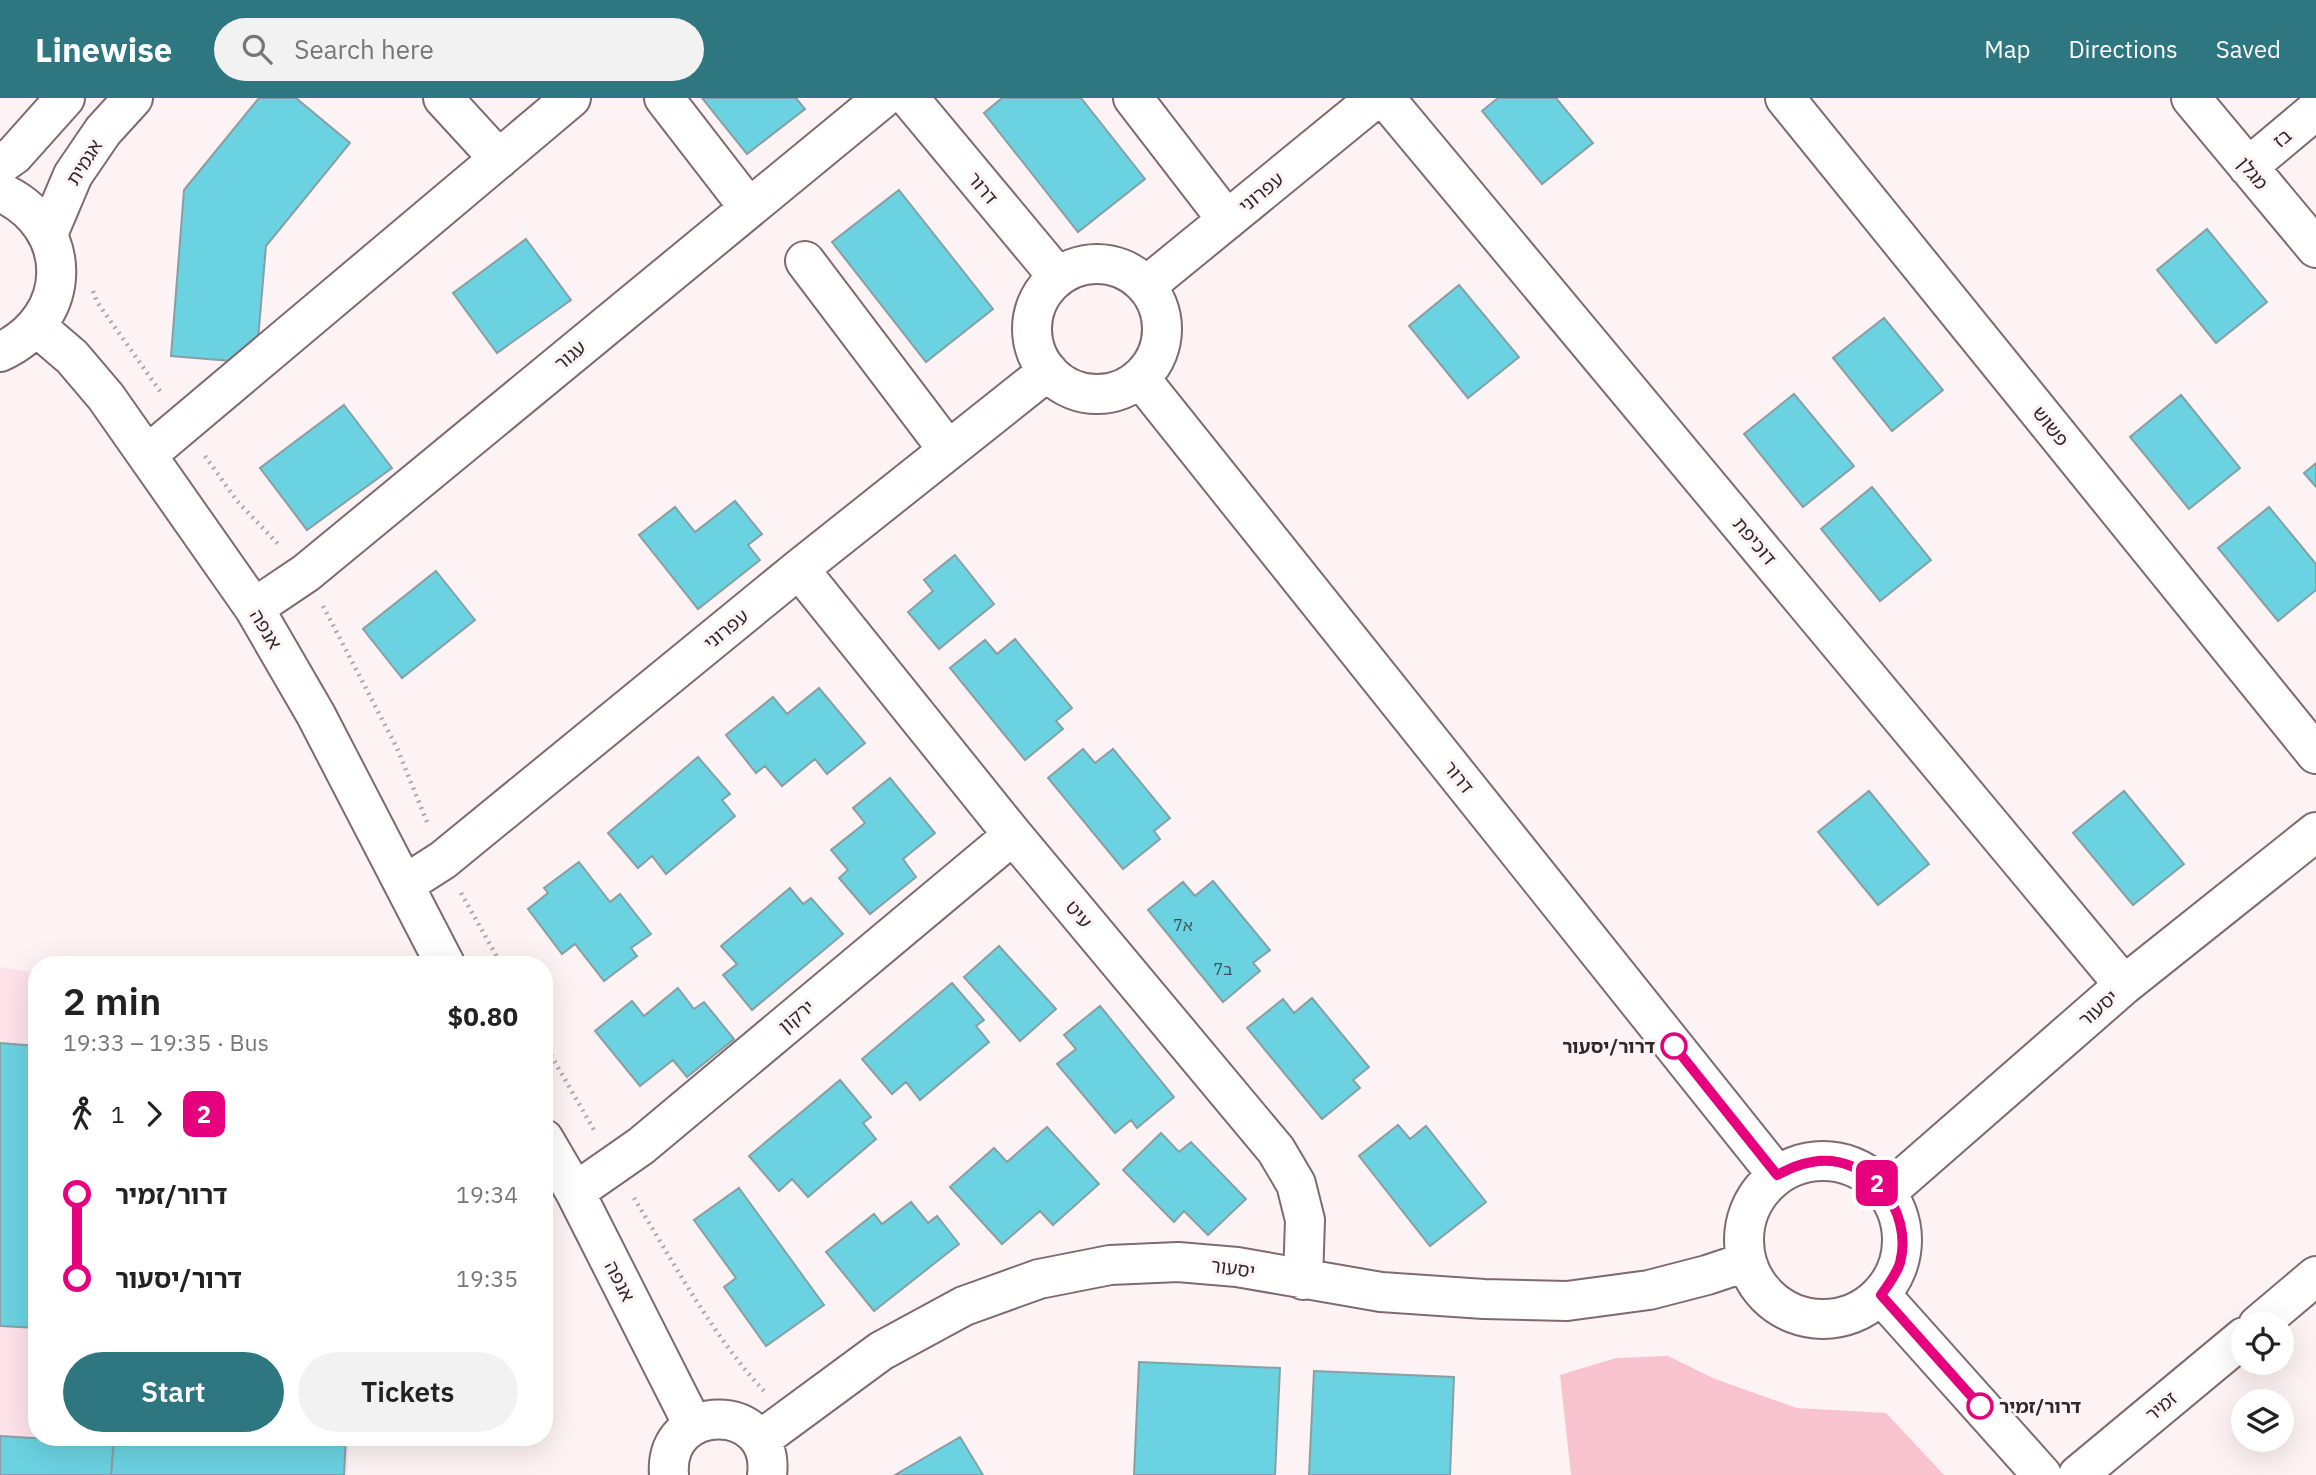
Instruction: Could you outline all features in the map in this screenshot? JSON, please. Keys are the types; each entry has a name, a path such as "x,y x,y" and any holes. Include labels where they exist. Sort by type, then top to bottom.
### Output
{"street":[{"path":"0,165 14,155 65,98"},
{"name":"אגמית","path":"48,234 73,175 103,131 132,98"},
{"path":"443,98 499,159"},
{"path":"147,455 571,98"},
{"path":"664,98 750,208"},
{"name":"עגור","path":"254,608 306,573 883,98"},
{"name":"דרור","path":"909,98 1058,277"},
{"path":"1133,98 1227,219"},
{"name":"עפרוני","path":"1146,286 1376,98"},
{"name":"דוכיפת","path":"1385,98 2124,985"},
{"name":"פשוש","path":"1785,98 2316,754"},
{"name":"מגלן","path":"2191,98 2316,248"},
{"name":"בז","path":"2248,167 2316,110"},
{"path":"0,191 17,199 35,214 48,234 56,257 57,282 50,306 37,327 21,341 0,352"},
{"path":"805,261 948,450"},
{"path":"1094,264 1113,266 1131,274 1146,286 1157,303 1162,333 1153,362 1140,378 1110,393 1092,393 1075,390 1060,383 1048,371 1037,353 1032,332 1034,312 1043,293 1058,277 1075,268 1094,264"},
{"name":"אנפה","path":"37,327 72,357 106,397 254,608 316,715 441,956"},
{"name":"עפרוני","path":"404,885 443,860 799,569 1048,371"},
{"name":"דרור","path":"1140,378 1777,1175"},
{"name":"עיט","path":"799,569 1013,835 1276,1150 1296,1184 1305,1220 1303,1280"},
{"name":"יסעור","path":"1887,1192 2124,985 2316,832"},
{"name":"ירקון","path":"575,1192 651,1137 1013,835"},
{"name":"אנפה","path":"553,1154 575,1192 694,1425"},
{"path":"1815,1161 1835,1162 1855,1167 1887,1192 1896,1208 1901,1226 1899,1263 1892,1280 1881,1295 1864,1308 1845,1317 1824,1320 1804,1318 1784,1310 1755,1282 1746,1262 1743,1243 1748,1214 1762,1189 1777,1175 1795,1166 1815,1161"},
{"name":"יסעור","path":"772,1445 881,1351 964,1306 1039,1279 1110,1265 1178,1262 1237,1267 1381,1292 1567,1301 1649,1290 1746,1262"},
{"path":"2273,1312 2316,1276"},
{"path":"1881,1295 2042,1475"},
{"name":"זמיר","path":"2078,1475 2231,1347"},
{"path":"670,1475 672,1449 681,1435 708,1419 737,1422 772,1445"}],"path":[{"path":"553,1059 703,1310 754,1380 772,1445"}],"shaded area":[{"path":"0,967 28,972 28,1446 349,1446 347,1475 0,1475"},
{"path":"1668,1356 1715,1379 1797,1408 1886,1413 1944,1475 1571,1475 1560,1375 1616,1358"}],"building":[{"path":"259,98 296,98 350,143 266,246 256,363 171,356 184,190"},
{"path":"702,98 796,98 805,109 747,154"},
{"path":"1002,98 1081,98 1145,179 1078,232 984,113"},
{"path":"1498,98 1556,98 1593,143 1542,184 1482,111"},
{"path":"899,190 993,309 926,362 832,242"},
{"path":"2207,229 2267,302 2216,343 2157,270"},
{"path":"526,239 571,300 497,353 453,293"},
{"path":"1459,285 1519,357 1468,398 1409,326"},
{"path":"1884,318 1943,390 1892,431 1833,358"},
{"path":"1794,394 1854,466 1803,507 1744,434"},
{"path":"2181,395 2240,468 2189,509 2130,437"},
{"path":"344,405 392,468 307,530 260,468"},
{"path":"2316,463 2316,487 2304,473"},
{"path":"1872,487 1931,560 1880,601 1821,529"},
{"path":"735,501 762,534 748,545 760,560 698,609 639,535 675,507 695,532"},
{"path":"2269,507 2316,564 2316,590 2278,621 2218,548"},
{"path":"955,555 994,604 939,649 908,612 933,591 924,580"},
{"path":"436,571 475,620 402,678 363,629"},
{"path":"1015,639 1072,708 1056,721 1063,729 1025,760 950,668 985,640 997,654"},
{"path":"819,688 865,743 827,774 815,759 782,786 765,766 756,773 726,735 773,697 787,714"},
{"path":"1083,749 1095,763 1113,749 1170,818 1154,831 1160,839 1123,869 1048,778"},
{"path":"698,757 730,794 722,800 735,816 666,874 652,856 638,868 608,833"},
{"path":"890,778 935,833 903,859 916,877 870,914 839,878 848,870 831,850 865,823 853,808"},
{"path":"1869,791 1929,864 1878,905 1818,832"},
{"path":"2124,791 2184,864 2133,905 2073,833"},
{"path":"579,862 610,902 620,894 651,934 631,948 637,956 604,981 575,944 562,954 528,909 548,893 544,888"},
{"path":"1213,881 1270,950 1253,963 1260,971 1223,1002 1148,910 1183,882 1195,896"},
{"path":"790,888 803,904 811,898 843,934 752,1010 723,975 737,964 721,946"},
{"path":"999,946 1056,1009 1020,1041 964,977"},
{"path":"952,983 984,1020 976,1026 989,1042 920,1100 906,1082 892,1094 862,1059"},
{"path":"678,988 694,1009 704,1002 734,1039 687,1077 673,1060 640,1086 595,1031 632,1001 644,1016"},
{"path":"1312,998 1369,1067 1353,1080 1360,1088 1322,1119 1247,1028 1283,999 1294,1013"},
{"path":"1100,1006 1174,1097 1137,1128 1131,1120 1115,1133 1057,1064 1076,1049 1064,1035"},
{"path":"0,1043 28,1045 28,1328 0,1326"},
{"path":"840,1080 871,1117 863,1123 876,1139 808,1197 792,1179 779,1191 749,1156"},
{"path":"1398,1125 1410,1139 1426,1126 1486,1202 1430,1246 1359,1156"},
{"path":"1047,1127 1099,1184 1053,1225 1040,1211 1002,1244 950,1187 994,1148 1007,1162"},
{"path":"1161,1133 1179,1152 1191,1142 1246,1199 1208,1235 1184,1211 1174,1222 1123,1170"},
{"path":"739,1188 824,1305 766,1346 724,1287 736,1278 694,1220"},
{"path":"911,1202 928,1223 937,1216 959,1244 874,1311 826,1252 874,1214 882,1224"},
{"path":"1139,1362 1280,1368 1275,1475 1134,1475"},
{"path":"1314,1371 1454,1377 1450,1475 1309,1475"},
{"path":"0,1436 28,1438 28,1446 114,1446 111,1475 0,1475"},
{"path":"960,1437 983,1475 895,1475"},
{"path":"113,1446 346,1446 344,1475 111,1475"}],"bus line":[{"name":"2","path":"1674,1046 1777,1175 1795,1166 1815,1161 1835,1162 1855,1167 1887,1192 1896,1208 1902,1245 1892,1280 1881,1295 1980,1406"}],"place":[{"name":"דרור/יסעור","path":"1674,1046"},
{"name":"דרור/זמיר","path":"1980,1406"}]}
